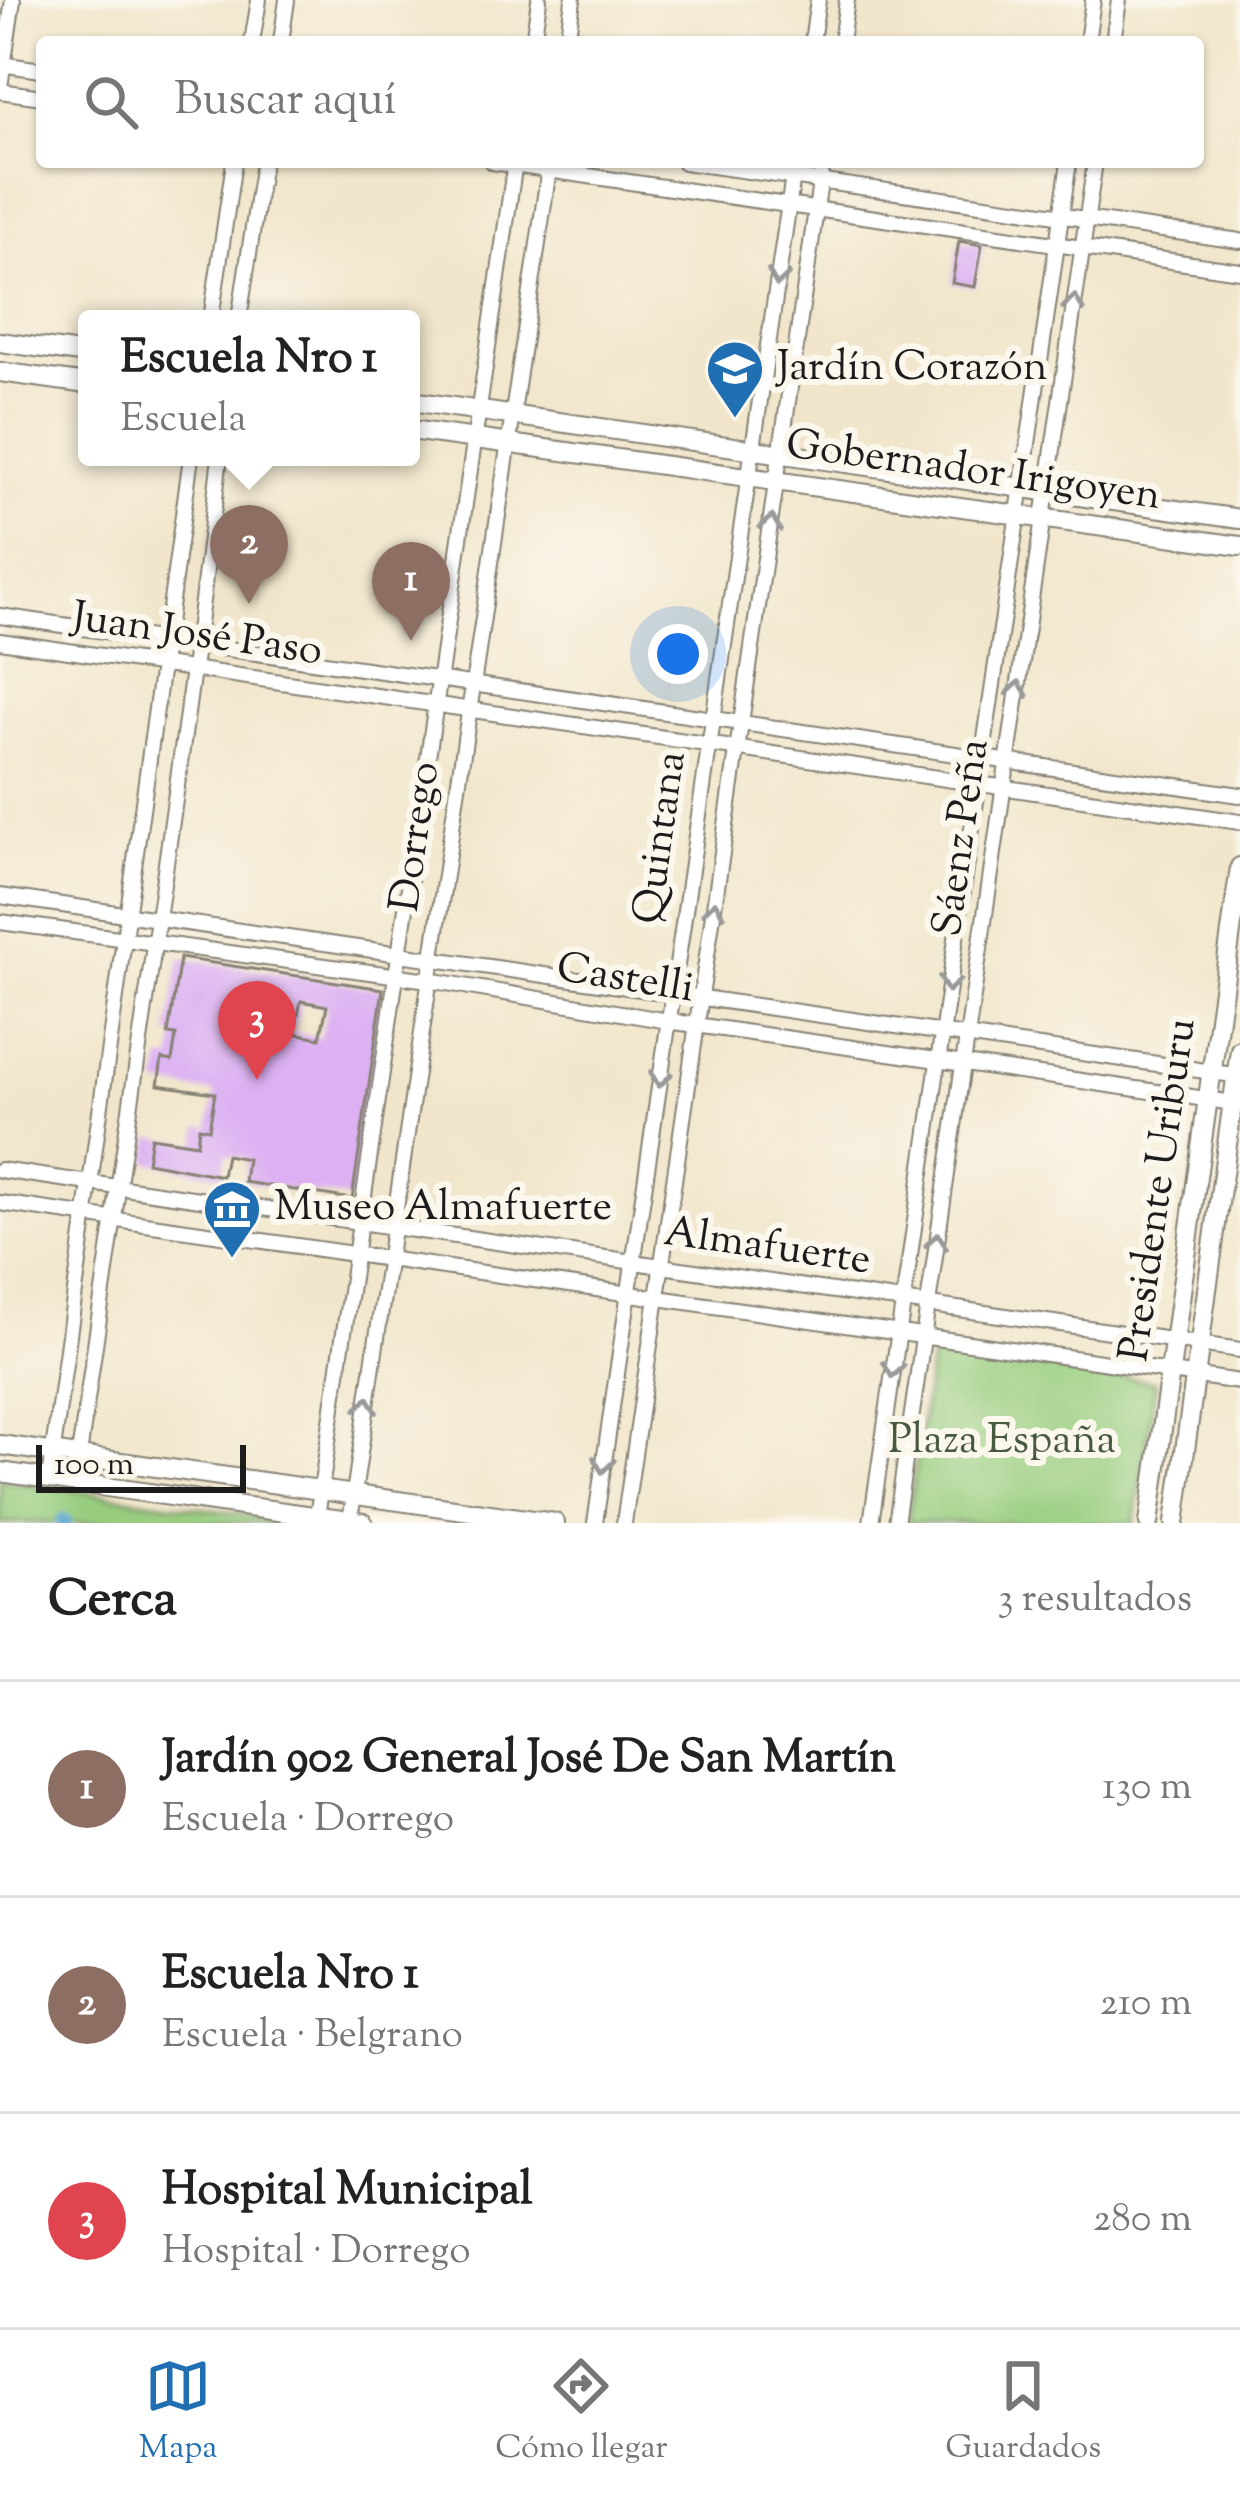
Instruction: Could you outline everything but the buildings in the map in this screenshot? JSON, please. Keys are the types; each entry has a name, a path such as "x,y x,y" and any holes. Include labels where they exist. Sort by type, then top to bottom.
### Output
{"street":[{"path":"13,0 0,89 36,96"},
{"path":"253,36 259,0"},
{"path":"281,36 287,0"},
{"path":"534,36 539,0"},
{"path":"568,36 574,0"},
{"path":"813,36 818,0"},
{"path":"842,36 847,0"},
{"path":"1088,36 1093,0"},
{"path":"1114,36 1119,0"},
{"path":"2,64 36,69"},
{"path":"212,310 233,168"},
{"path":"240,310 261,168"},
{"name":"Dorrego","path":"317,1516 514,168"},
{"name":"Dorrego","path":"356,1522 354,1495 549,168"},
{"path":"561,168 1240,271"},
{"name":"Quintana","path":"624,1523 823,168"},
{"name":"Sáenz Peña","path":"871,1523 1069,168"},
{"name":"Sáenz Peña","path":"896,1523 1094,168"},
{"path":"794,170 820,182 1240,242"},
{"name":"Quintana","path":"595,1523 794,170"},
{"path":"0,342 78,353"},
{"path":"0,372 78,383"},
{"name":"Gobernador Irigoyen","path":"420,402 1240,519"},
{"name":"Gobernador Irigoyen","path":"420,431 1240,546"},
{"path":"50,1479 190,466"},
{"path":"75,1483 156,941 219,466"},
{"name":"Juan José Paso","path":"0,616 1240,795"},
{"name":"Juan José Paso","path":"0,641 1240,822"},
{"name":"Presidente Uriburu","path":"1149,1523 1240,867"},
{"name":"Castelli","path":"0,896 1238,1076"},
{"name":"Castelli","path":"0,922 397,975 668,1021 1236,1103"},
{"name":"Presidente Uriburu","path":"1175,1523 1240,1050"},
{"name":"Almafuerte","path":"0,1170 1240,1350"},
{"name":"Almafuerte","path":"0,1203 1240,1382"},
{"path":"0,1445 555,1523"},
{"path":"0,1472 356,1522"}],"green space":[{"name":"Plaza España","path":"932,1349 1156,1382 1135,1523 907,1523"},
{"path":"0,1480 305,1523 0,1523"}],"place":[{"name":"Jardín Corazón","path":"735,420"},
{"name":"Escuela Nro 1","path":"249,604"},
{"name":"Jardín 902 General José De San Martín","path":"411,641"},
{"name":"Hospital Municipal","path":"257,1080"},
{"name":"Museo Almafuerte","path":"232,1260"}]}
